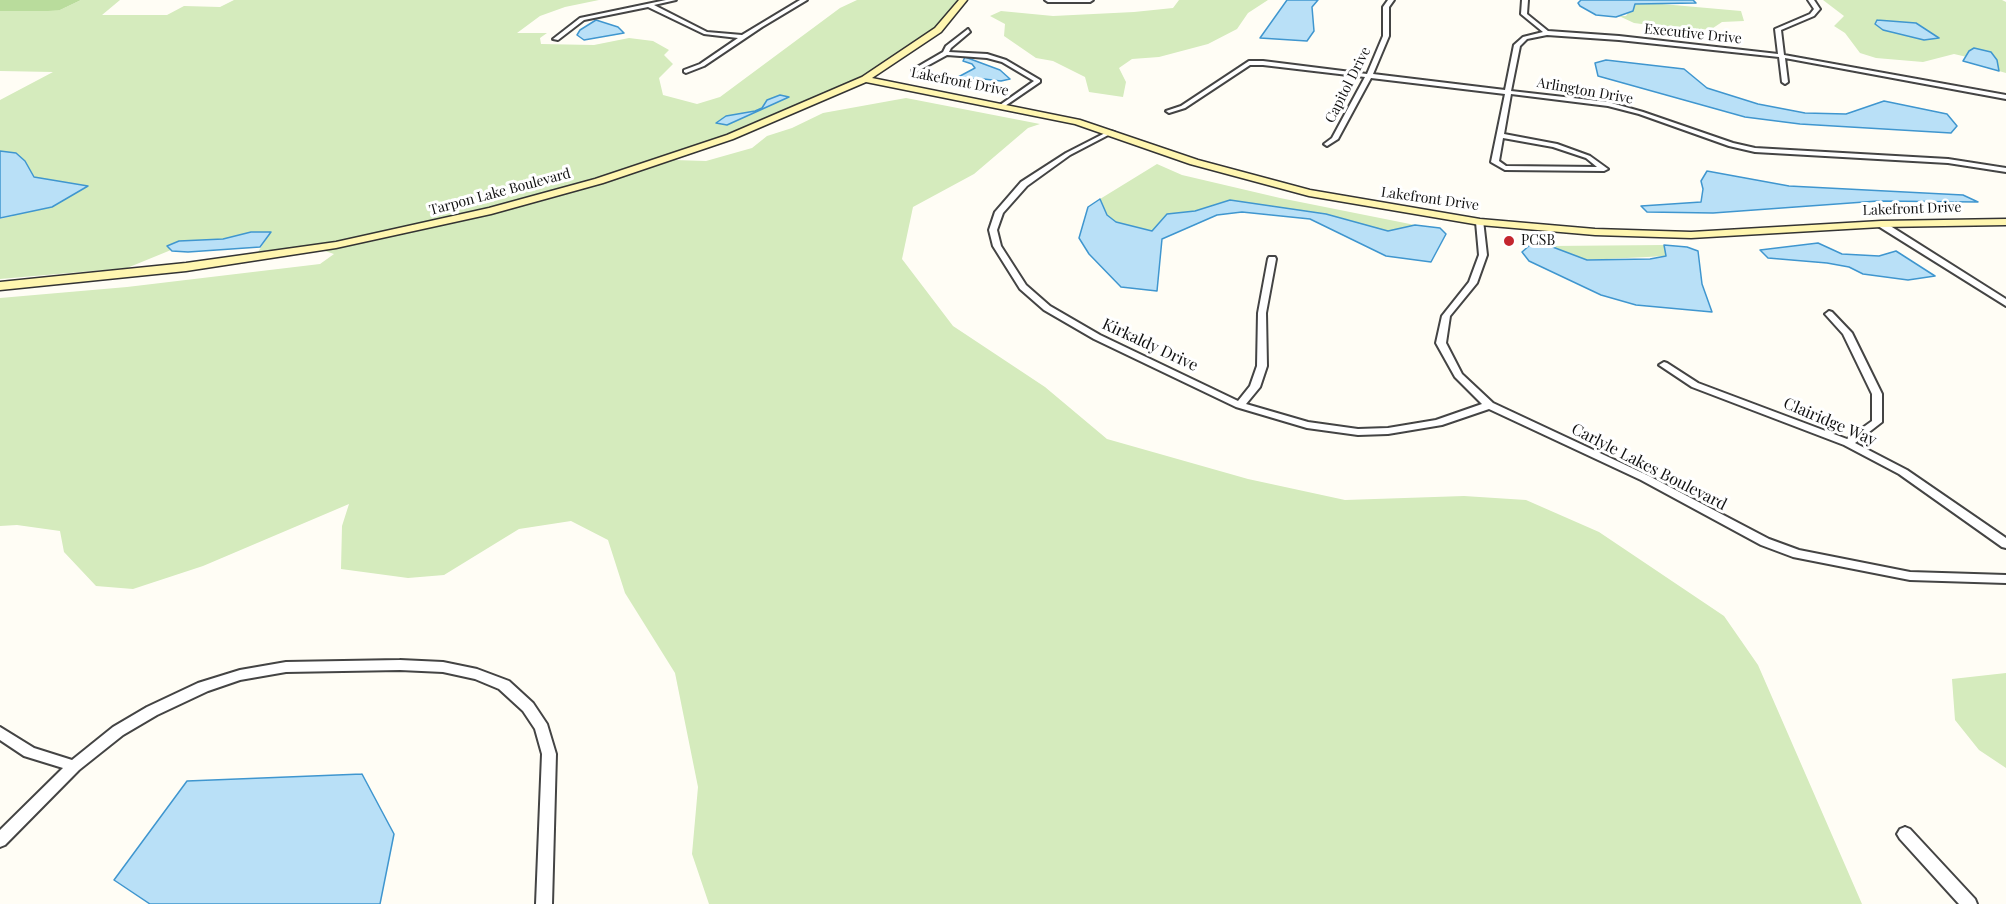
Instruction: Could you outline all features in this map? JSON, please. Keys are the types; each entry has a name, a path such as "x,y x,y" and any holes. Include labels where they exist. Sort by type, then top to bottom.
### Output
{"street":[{"path":"556,39 582,19 673,0"},
{"path":"686,71 702,65 742,37 804,0"},
{"name":"Tarpon Lake Boulevard","path":"0,286 280,255 470,216 599,181 691,152 790,113 865,79 938,30 963,0"},
{"path":"1048,0 1090,0"},
{"name":"Capitol Drive","path":"1327,144 1335,139 1369,76 1386,36 1384,22 1386,7 1391,0"},
{"path":"1525,0 1524,15 1547,33"},
{"path":"1785,82 1778,29 1812,15 1818,9 1811,0"},
{"path":"649,5 706,33 742,37"},
{"path":"946,52 948,47 968,31"},
{"name":"Executive Drive","path":"1500,135 1555,146 1588,157 1604,169 1515,169 1498,166 1495,162 1508,91 1517,45 1525,38 1547,33 1620,38 1783,56 2006,97"},
{"path":"914,71 946,52 959,52 1004,61 1038,81 1002,106"},
{"name":"Arlington Drive","path":"1168,111 1183,107 1254,62 1613,105 1731,146 1755,150 1948,161 2006,170"},
{"name":"Lakefront Drive","path":"865,79 1002,106 1111,132 1194,162 1268,183 1375,206 1479,222 1604,233 1691,235 1881,224 2006,222"},
{"name":"Kirkaldy Drive","path":"1111,132 1068,154 1024,184 999,212 993,230 997,246 1023,286 1047,308 1097,337 1240,405 1306,425 1358,432 1388,431 1438,423 1489,405"},
{"name":"Carlyle Lakes Boulevard","path":"1479,222 1483,255 1473,283 1446,316 1442,343 1458,375 1489,405 1645,478 1765,542 1797,554 1910,576 2006,579"},
{"path":"1881,224 2006,303"},
{"path":"1240,405 1255,387 1262,366 1262,313 1272,259"},
{"path":"1829,314 1847,333 1877,394 1877,422 1848,443"},
{"name":"Clairidge Way","path":"1664,365 1695,385 1848,443 1903,472 2006,544"},
{"path":"0,840 74,766 118,731 152,711 203,687 240,675 286,668 400,665 443,667 477,674 504,685 528,706 542,728 549,754 544,904"},
{"path":"0,733 29,752 74,766"},
{"path":"1905,834 1969,904"}],"green space":[{"path":"0,0 81,0 60,10 0,11"},
{"path":"81,0 120,0 102,15 167,15 184,6 220,7 234,0 599,0 565,7 540,16 517,33 547,33 540,38 541,44 594,45 629,38 653,41 669,50 664,55 673,64 659,78 663,95 697,104 720,97 840,8 857,0 960,0 935,30 862,78 727,136 597,179 490,209 337,242 256,255 271,232 252,232 223,239 179,241 167,246 171,250 127,268 0,279 0,219 13,216 53,181 34,177 25,161 16,153 0,151 0,100 53,72 0,71 0,11 60,10"},
{"path":"1179,0 1268,0 1248,13 1237,29 1208,44 1159,57 1132,59 1119,68 1126,82 1123,97 1089,92 1085,77 1053,61 1036,58 1004,36 1005,24 990,16 1001,11 1053,16 1134,12 1173,8"},
{"path":"1823,0 2002,0 2006,2 2006,73 1999,71 1997,60 1969,51 1967,57 1954,54 1923,62 1876,58 1860,53 1845,33 1834,26 1844,16"},
{"path":"1634,4 1662,4 1741,11 1744,21 1722,22 1713,28 1695,31 1634,23 1619,16 1626,16"},
{"path":"906,98 1040,124 1028,128 974,174 913,207 902,259 953,326 1045,387 1107,439 1248,479 1345,500 1464,496 1526,500 1599,532 1724,616 1758,665 1862,904 709,904 692,854 698,787 675,673 625,593 608,540 571,521 519,529 444,575 408,578 341,569 342,526 349,504 203,566 133,589 96,586 64,552 60,531 17,525 0,526 0,298 127,287 320,264 334,254 322,250 493,213 674,160 706,161 752,148 767,136 792,128 823,113"},
{"path":"1157,164 1182,175 1280,198 1415,225 1388,231 1230,200 1195,211 1167,214 1153,231 1116,222 1107,215 1100,199"},
{"path":"1664,245 1667,256 1586,260 1550,246"},
{"path":"2006,673 2006,768 1979,750 1955,720 1952,679"}],"water":[{"path":"1287,0 1318,0 1312,7 1314,31 1307,41 1260,38"},
{"path":"1581,0 1693,0 1696,3 1635,4 1633,11 1616,17 1596,15 1580,6 1578,3"},
{"path":"596,20 618,27 624,33 584,40 577,35 580,30"},
{"path":"1877,20 1916,23 1939,38 1924,40 1883,30 1875,24"},
{"path":"1974,48 1991,52 1997,60 1999,71 1963,61 1969,51"},
{"path":"965,57 1000,70 1010,79 1001,81 975,78 964,86 947,83 975,68 972,64 963,61"},
{"path":"1606,60 1684,69 1707,88 1758,104 1805,113 1846,114 1884,101 1947,114 1957,126 1951,133 1800,124 1745,117 1598,76 1595,63"},
{"path":"780,95 789,97 727,125 716,123 726,116 762,108 767,100"},
{"path":"0,151 16,153 25,161 34,177 88,186 52,207 0,218"},
{"path":"1707,171 1789,186 1963,195 1978,202 1878,201 1713,213 1647,212 1641,206 1701,202 1703,189 1701,181"},
{"path":"1100,199 1107,215 1116,222 1152,231 1167,214 1195,211 1230,200 1326,214 1388,231 1415,225 1440,228 1446,234 1431,262 1386,256 1310,219 1242,212 1217,215 1162,239 1157,291 1121,287 1089,254 1079,238 1088,207"},
{"path":"251,232 271,232 260,247 188,252 172,251 167,246 179,241 223,239"},
{"path":"1818,243 1842,254 1879,256 1896,251 1935,276 1908,280 1863,274 1849,267 1827,263 1768,258 1760,250"},
{"path":"1530,245 1550,246 1587,260 1650,259 1666,256 1664,245 1687,247 1698,251 1702,284 1712,312 1636,305 1601,295 1529,261 1522,252"},
{"path":"362,774 394,834 380,904 150,904 114,880 187,781"}],"place":[{"name":"PCSB","path":"1509,241"}]}
